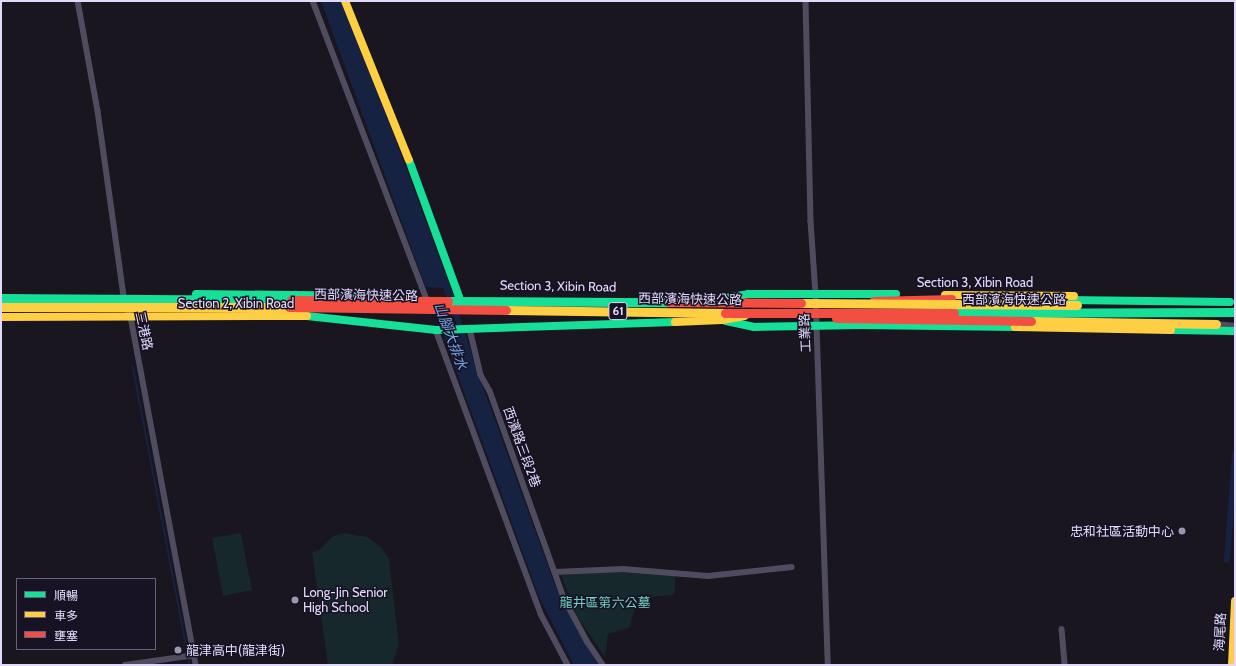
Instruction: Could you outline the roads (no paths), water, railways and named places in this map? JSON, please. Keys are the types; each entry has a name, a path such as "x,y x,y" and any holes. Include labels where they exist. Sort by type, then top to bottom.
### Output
{"main road":[{"path":"345,1 387,101 458,297"},
{"name":"Section 2, Xibin Road","path":"1,293 124,296 253,294 426,297"},
{"name":"Section 3, Xibin Road","path":"714,300 748,294 1194,297 1216,298 1233,304"},
{"name":"Section 3, Xibin Road","path":"426,297 714,300 783,310 814,311 1235,314"},
{"name":"西部濱海快速公路","path":"1,298 1233,304"},
{"name":"西部濱海快速公路","path":"1,307 299,307 1235,314"},
{"name":"Section 3, Xibin Road","path":"470,329 722,320 783,310"},
{"path":"814,311 824,318 960,322 1216,324"},
{"name":"Section 2, Xibin Road","path":"1,317 312,316 436,330 470,329"},
{"name":"Section 3, Xibin Road","path":"722,320 754,327 817,325 1235,331"},
{"name":"海尾路","path":"1232,665 1235,601"}],"street":[{"name":"三港路","path":"78,1 98,110 124,296 131,317 196,665"},
{"path":"313,1 426,297"},
{"name":"工業路","path":"806,1 810,221 816,295 814,311 817,325 828,665"},
{"path":"1180,314 1233,304"},
{"path":"1216,324 1235,326"},
{"name":"西濱路三段2巷","path":"470,329 481,375 490,391 555,572 575,621 603,665"},
{"path":"436,330 535,600 568,665"},
{"path":"555,572 623,569 708,576 792,567"},
{"path":"1062,629 1065,665"},
{"path":"125,665 195,655"}],"water":[{"name":"山腳大排水","path":"321,1 344,1 451,289 477,371 555,585 578,632 598,665 574,665 539,597"}],"waterway":[{"path":"133,366 190,665"},
{"path":"1227,560 1235,454"}],"place":[{"name":"忠和社區活動中心","path":"1182,531"},
{"name":"Long-Jin Senior High School","path":"295,600"},
{"name":"龍津高中(龍津街)","path":"178,650"}],"park label":[{"name":"龍井區第六公墓","path":"605,602"}]}
